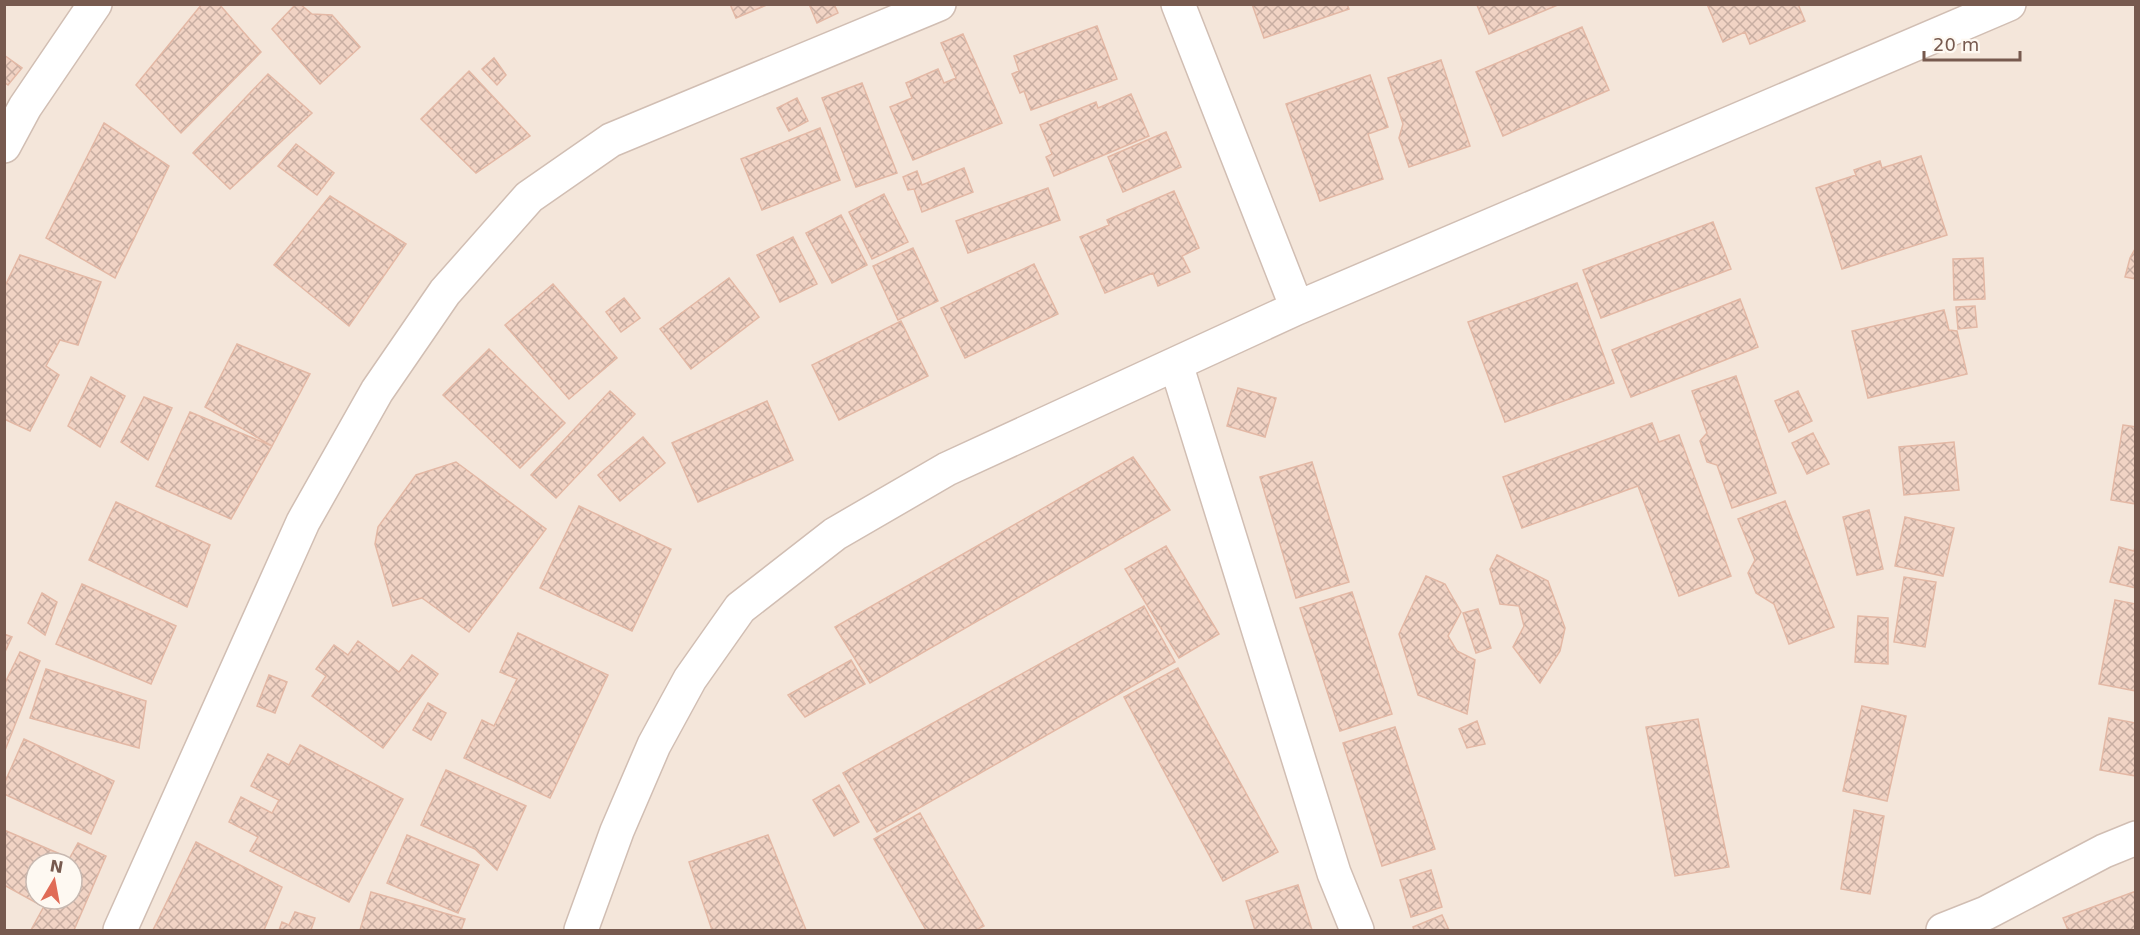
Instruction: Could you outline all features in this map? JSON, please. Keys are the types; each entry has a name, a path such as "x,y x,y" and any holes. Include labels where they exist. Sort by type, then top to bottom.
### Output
{"street":[{"path":"4,146 25,107 95,4"},
{"path":"120,930 303,522 377,391 445,292 521,206 529,197 611,140 939,4"},
{"path":"1178,4 1297,308"},
{"path":"581,930 617,831 654,745 690,680 740,608 835,534 946,469 1297,308 2009,4"},
{"path":"1176,364 1334,873 1357,930"},
{"path":"1943,930 1988,922 2104,850 2136,838"}],"shaded area":[{"path":"5,5 2135,5 2135,930 5,930"}],"building":[{"path":"202,4 219,4 261,52 181,133 136,85"},
{"path":"296,4 300,4 312,14 332,15 360,47 320,84 272,29"},
{"path":"730,4 769,4 736,18"},
{"path":"809,4 834,4 838,13 817,23"},
{"path":"1252,4 1347,4 1349,9 1264,38"},
{"path":"1560,4 1489,34 1477,5"},
{"path":"1707,4 1798,4 1805,21 1750,44 1745,32 1723,42"},
{"path":"1097,26 1117,79 1031,110 1024,91 1020,93 1012,74 1019,71 1014,56"},
{"path":"1582,27 1609,90 1503,136 1476,72"},
{"path":"963,34 1002,123 913,160 890,107 912,98 906,83 938,69 944,83 956,78 941,43"},
{"path":"4,55 22,68 8,85 4,82"},
{"path":"494,58 506,75 497,85 482,69"},
{"path":"1441,60 1470,146 1409,167 1399,138 1403,124 1388,78"},
{"path":"469,71 530,136 476,173 421,119"},
{"path":"268,74 312,113 230,189 193,153"},
{"path":"1370,75 1388,127 1368,134 1383,179 1320,201 1286,104"},
{"path":"862,83 897,173 856,187 822,98"},
{"path":"1131,94 1149,136 1054,176 1046,157 1052,154 1040,125 1096,102 1098,108"},
{"path":"797,98 808,121 789,131 777,108"},
{"path":"104,123 169,166 115,278 46,238"},
{"path":"820,128 840,180 762,210 741,159"},
{"path":"1166,132 1181,167 1123,192 1108,157"},
{"path":"296,144 334,173 317,195 278,166"},
{"path":"1921,156 1947,235 1842,269 1816,188 1856,175 1854,170 1880,161 1882,168"},
{"path":"964,168 973,192 922,212 914,189 908,190 903,177 917,171 922,185"},
{"path":"1048,188 1060,220 968,253 956,221"},
{"path":"1174,191 1199,248 1182,256 1190,272 1158,286 1153,273 1105,293 1080,237 1109,225 1107,220"},
{"path":"884,194 908,242 872,259 849,212"},
{"path":"330,196 406,244 349,326 274,265"},
{"path":"841,215 867,265 832,283 806,233"},
{"path":"1713,222 1731,269 1601,318 1583,270"},
{"path":"793,237 817,284 780,302 757,255"},
{"path":"2136,247 2136,279 2125,277 2130,258"},
{"path":"913,248 938,301 898,320 873,266"},
{"path":"20,255 101,282 78,345 60,340 46,366 59,375 30,431 4,419 4,288"},
{"path":"1983,258 1985,299 1954,300 1953,259"},
{"path":"1034,264 1058,314 965,358 941,308"},
{"path":"729,278 759,317 691,369 660,329"},
{"path":"1577,283 1614,383 1505,422 1468,322"},
{"path":"553,284 617,358 569,399 505,325"},
{"path":"624,298 640,318 621,332 606,312"},
{"path":"1740,299 1758,347 1631,397 1612,350"},
{"path":"1975,306 1977,327 1958,329 1956,307"},
{"path":"1944,310 1949,330 1957,331 1967,374 1868,398 1852,331"},
{"path":"901,321 928,376 839,420 812,365"},
{"path":"237,344 310,374 272,446 205,407"},
{"path":"489,349 565,423 520,468 443,395"},
{"path":"1736,376 1776,493 1732,508 1717,465 1707,462 1700,441 1707,433 1692,391"},
{"path":"91,377 125,396 100,447 68,426"},
{"path":"1238,388 1276,398 1265,437 1227,426"},
{"path":"610,391 635,414 556,498 531,475"},
{"path":"1798,391 1812,421 1789,432 1775,401"},
{"path":"144,397 172,408 148,460 121,442"},
{"path":"767,401 793,460 698,502 672,443"},
{"path":"190,412 272,446 231,519 156,486"},
{"path":"1652,423 1659,442 1679,435 1731,576 1679,596 1638,486 1522,528 1503,477"},
{"path":"2123,425 2136,427 2136,504 2111,500"},
{"path":"1813,433 1829,464 1807,474 1792,443"},
{"path":"643,437 665,463 620,501 598,475"},
{"path":"1954,442 1959,490 1904,495 1899,447"},
{"path":"1133,457 1170,510 870,683 835,627"},
{"path":"456,462 546,529 469,632 422,598 393,606 375,544 378,527 416,475"},
{"path":"1312,462 1349,582 1296,598 1260,477"},
{"path":"1785,501 1834,627 1789,644 1774,604 1756,593 1748,573 1755,560 1738,519"},
{"path":"116,502 210,545 187,607 89,560"},
{"path":"579,506 671,549 632,631 540,588"},
{"path":"1869,510 1883,569 1857,575 1843,517"},
{"path":"1905,517 1954,528 1943,576 1895,566"},
{"path":"2136,543 2136,588 2110,582 2119,547 2134,551"},
{"path":"1166,546 1219,634 1179,658 1125,569"},
{"path":"1497,555 1548,581 1565,628 1560,651 1540,683 1513,647 1524,626 1519,606 1500,604 1490,569"},
{"path":"1426,576 1445,584 1461,612 1448,636 1457,651 1475,660 1467,714 1418,695 1399,634"},
{"path":"1904,577 1936,582 1925,647 1894,642"},
{"path":"82,584 176,626 151,684 56,644"},
{"path":"1352,592 1392,714 1340,731 1300,608"},
{"path":"42,593 57,602 45,635 28,623"},
{"path":"2115,600 2136,604 2136,691 2099,684"},
{"path":"1144,606 1175,662 877,832 843,773"},
{"path":"1478,609 1491,648 1476,653 1463,613"},
{"path":"1858,616 1888,618 1888,664 1855,662"},
{"path":"518,633 608,675 550,798 464,758 482,720 494,726 517,679 500,672"},
{"path":"4,634 12,637 4,654"},
{"path":"358,641 399,672 412,655 438,674 383,748 312,696 326,676 316,669 334,645 348,655"},
{"path":"20,652 40,661 4,753 4,685"},
{"path":"851,660 865,684 805,717 788,695"},
{"path":"1178,668 1278,852 1223,881 1124,697"},
{"path":"46,669 146,701 139,748 30,718"},
{"path":"269,675 287,682 275,713 257,706"},
{"path":"428,703 446,713 431,740 413,730"},
{"path":"1862,706 1906,716 1887,801 1843,791"},
{"path":"2109,718 2136,723 2136,776 2100,770"},
{"path":"1698,719 1729,867 1675,876 1646,727"},
{"path":"1477,721 1485,744 1467,748 1459,729"},
{"path":"1395,727 1435,849 1382,866 1343,743"},
{"path":"24,739 114,781 91,834 4,794 4,784"},
{"path":"300,745 403,799 349,902 250,851 258,837 229,822 241,797 272,813 279,800 251,786 268,754 289,765"},
{"path":"446,770 526,806 497,870 475,849 421,825"},
{"path":"839,785 859,822 834,836 813,800"},
{"path":"1854,810 1884,816 1870,894 1841,889"},
{"path":"920,813 984,926 976,930 926,930 874,839"},
{"path":"4,830 53,851 24,851 24,896 4,885"},
{"path":"407,835 479,865 458,913 387,883"},
{"path":"768,835 806,930 712,930 689,862"},
{"path":"196,842 282,887 264,930 153,930"},
{"path":"78,843 106,856 84,907 84,851 74,851"},
{"path":"1431,870 1442,907 1411,917 1400,880"},
{"path":"1298,885 1312,930 1255,930 1246,901"},
{"path":"2136,891 2136,930 2068,930 2063,918"},
{"path":"371,892 465,919 461,930 360,930"},
{"path":"41,911 82,911 74,930 31,930"},
{"path":"295,912 315,918 311,930 279,930 282,922 289,925"},
{"path":"1442,915 1449,930 1414,930 1413,927"}]}
